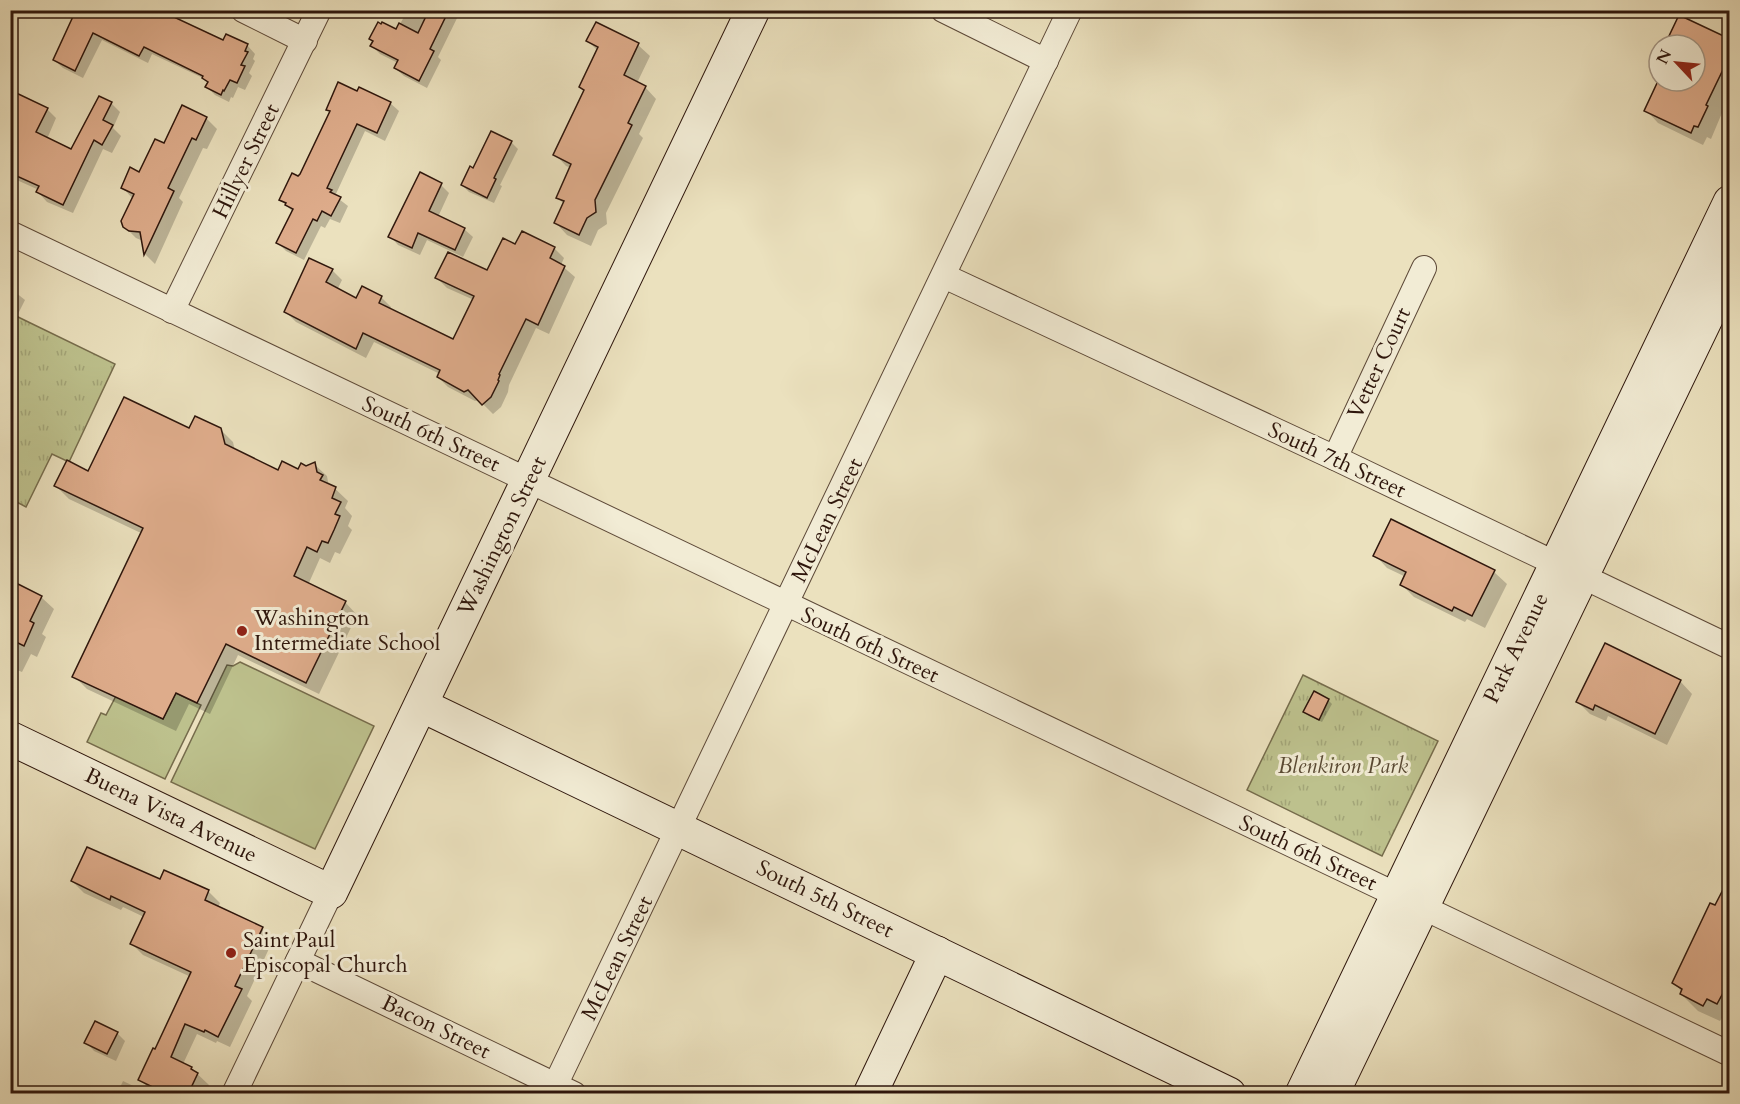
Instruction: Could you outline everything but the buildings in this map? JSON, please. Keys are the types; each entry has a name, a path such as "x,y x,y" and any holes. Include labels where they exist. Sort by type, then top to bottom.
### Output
{"street":[{"path":"243,10 304,41"},
{"name":"Hillyer Street","path":"172,311 319,10"},
{"name":"Washington Street","path":"234,1094 753,10"},
{"path":"943,10 1046,61"},
{"name":"McLean Street","path":"560,1091 679,829 1070,10"},
{"name":"Park Avenue","path":"1332,1094 1410,902 1569,570 1730,202"},
{"name":"South 6th Street","path":"10,233 1730,1054"},
{"name":"Vetter Court","path":"1335,458 1424,268"},
{"name":"Park Avenue","path":"1569,570 1730,269"},
{"name":"South 7th Street","path":"944,276 1335,458 1730,647"},
{"name":"South 5th Street","path":"421,705 937,953 1194,1086 1229,1094"},
{"name":"Buena Vista Avenue","path":"10,738 331,892"},
{"name":"Park Avenue","path":"1302,1094 1410,902"},
{"path":"870,1094 937,953"},
{"name":"Bacon Street","path":"298,961 560,1091"}],"green space":[{"path":"16,316 115,364 69,462 52,454 26,507 11,499 10,328"},
{"path":"240,662 374,726 315,849 171,782 227,665 233,666"},
{"name":"Blenkiron Park","path":"1303,675 1438,741 1382,856 1247,790"},
{"path":"176,693 201,705 165,779 87,742 101,713 106,715 116,696 163,719"}],"place":[{"name":"Washington Intermediate School","path":"242,631"},
{"name":"Saint Paul Episcopal Church","path":"231,953"}]}
